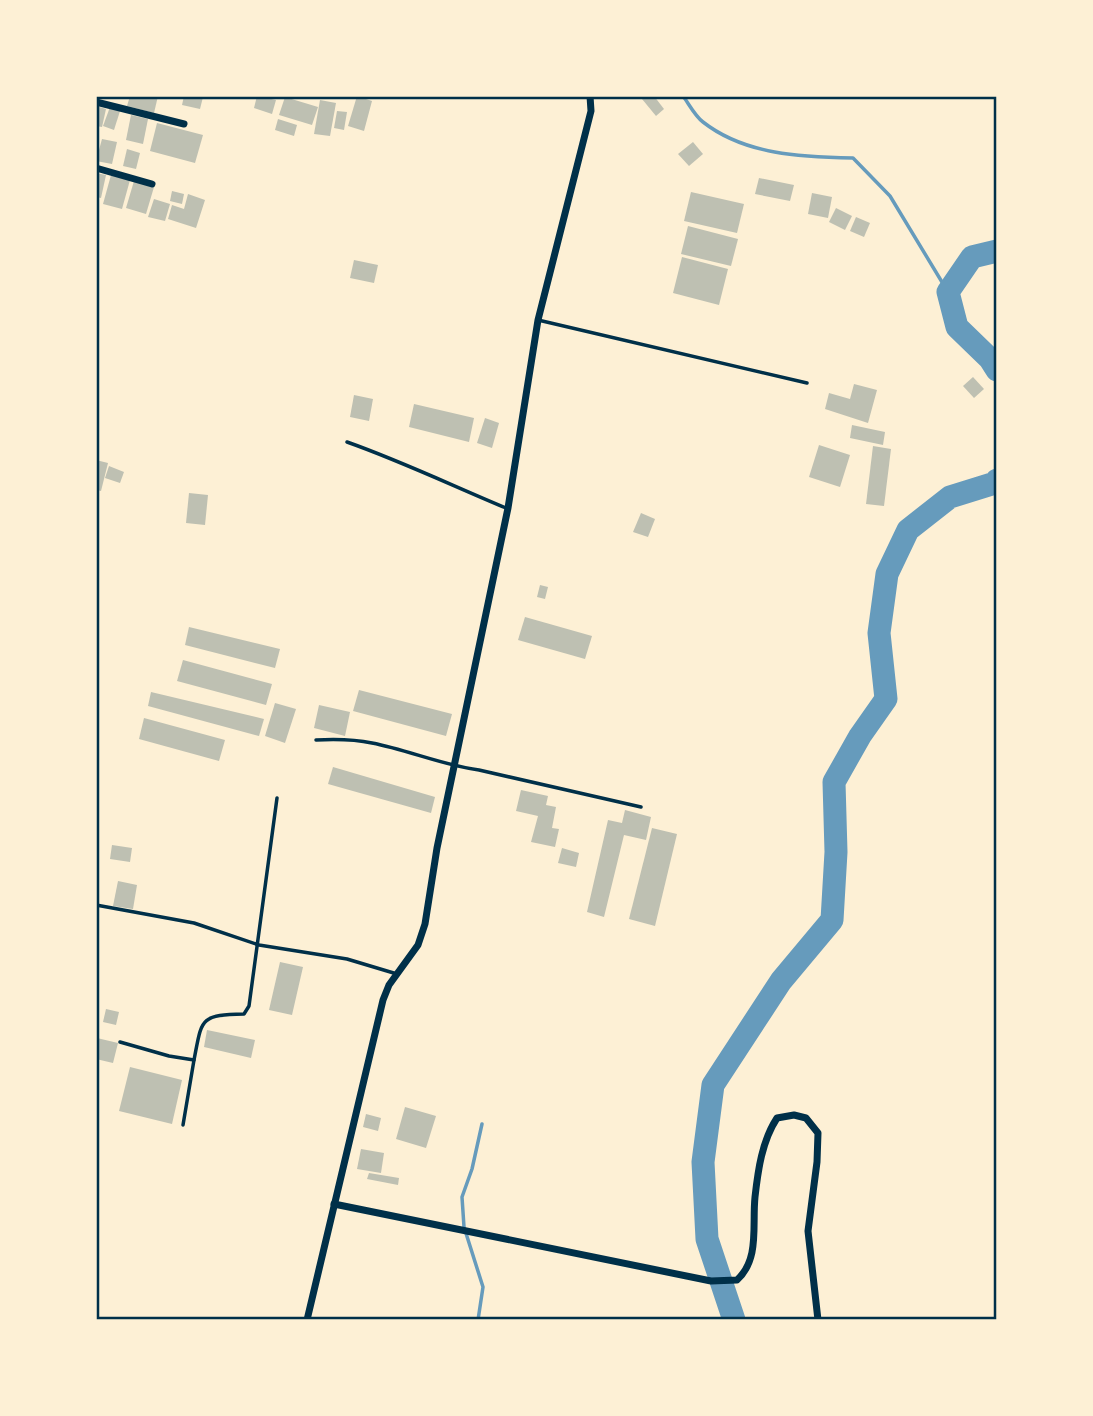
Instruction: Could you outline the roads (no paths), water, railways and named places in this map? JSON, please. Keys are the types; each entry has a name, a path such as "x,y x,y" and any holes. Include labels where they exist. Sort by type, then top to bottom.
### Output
{"street":[{"path":"307,1320 383,1000 397,974 418,945 425,924 437,848 508,508 538,320 591,111 590,96"},
{"path":"96,102 184,124"},
{"path":"96,168 152,184"},
{"path":"334,1204 711,1281 737,1280 748,1270 753,1247 755,1197 766,1135 777,1118 793,1115 806,1118 818,1133 808,1231 818,1320"}],"lane":[{"path":"538,320 807,383"},
{"path":"347,442 390,457 508,508"},
{"path":"316,740 342,739 372,743 455,767 479,769 641,807"},
{"path":"183,1125 201,1025 207,1019 219,1015 244,1014 249,1006 277,798"},
{"path":"96,905 194,923 259,945 347,959 397,974"},
{"path":"120,1042 194,1060"}],"waterway":[{"path":"683,96 703,122 719,133 755,148 794,155 853,158 890,196 948,292"},
{"path":"997,251 972,257 948,292 957,327 990,359 997,370"},
{"path":"734,1320 707,1239 703,1162 713,1085 781,981 832,920 836,852 834,782 860,736 886,699 879,633 887,574 908,530 950,497 995,483 997,480"},
{"path":"478,1320 483,1287 464,1227 462,1197 472,1169 482,1124"}]}
